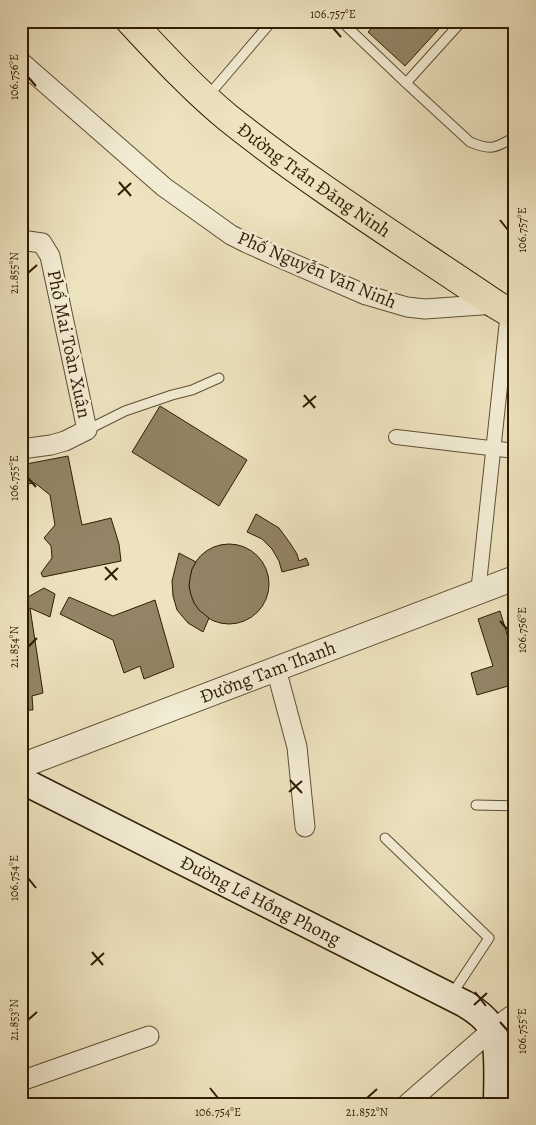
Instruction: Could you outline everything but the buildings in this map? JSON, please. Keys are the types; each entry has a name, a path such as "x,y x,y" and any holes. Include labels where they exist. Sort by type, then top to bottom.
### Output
{"main road":[{"name":"Đường Trần Đăng Ninh","path":"130,21 206,98 278,156 351,208 506,310"},
{"name":"Đường Lê Hồng Phong","path":"21,780 450,996 476,1011 493,1029"},
{"path":"493,1029 497,1053 497,1104"}],"street":[{"name":"Phố Nguyễn Văn Ninh","path":"21,62 164,187 231,235 366,294 407,307 506,310"},
{"name":"Phố Mai Toàn Xuân","path":"21,242 42,243 50,256 87,430 65,441 21,449"},
{"path":"478,592 506,310"},
{"path":"396,437 515,451"},
{"name":"Đường Tam Thanh","path":"21,766 515,578"},
{"path":"276,669 297,747 305,827"},
{"path":"407,1104 493,1029 515,1013"},
{"path":"21,1081 149,1036"}],"lane":[{"path":"206,98 272,21"},
{"path":"341,21 470,142 483,147 496,148 515,138"},
{"path":"406,83 462,21"},
{"path":"87,430 125,411 192,390 219,378"},
{"path":"21,537 21,543"},
{"path":"476,805 515,806"},
{"path":"385,838 489,938 450,996"}]}
